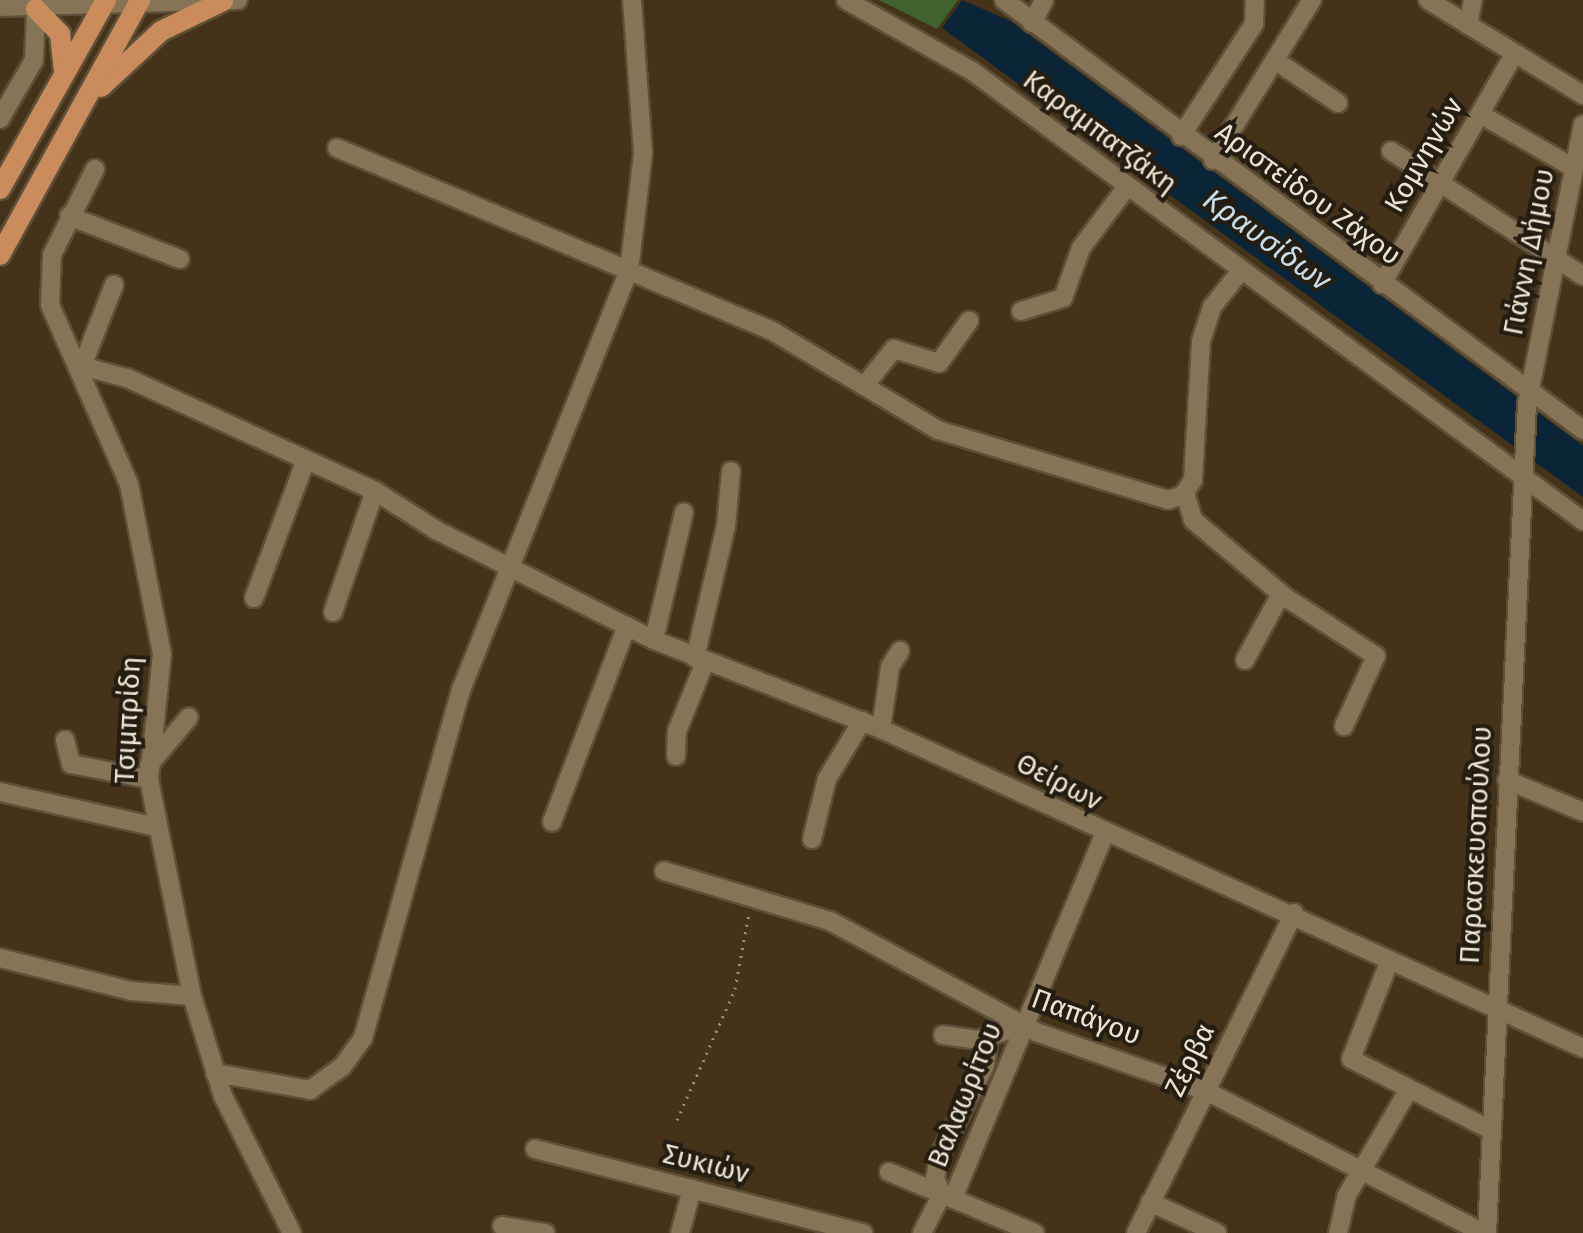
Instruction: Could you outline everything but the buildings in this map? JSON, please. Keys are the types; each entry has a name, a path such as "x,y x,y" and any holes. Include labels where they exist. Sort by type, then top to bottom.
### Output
{"main road":[{"path":"80,111 161,31 230,1"},
{"path":"0,255 139,2"},
{"path":"0,189 104,4"},
{"path":"36,9 64,43 62,79"}],"street":[{"path":"215,1073 310,1090 358,1048 453,712 629,271 643,153 632,0"},
{"name":"Καραμπατζάκη","path":"846,0 956,60 1239,273 1523,468 1583,521"},
{"path":"1032,23 1044,0"},
{"path":"1181,136 1254,24 1255,0"},
{"path":"1213,160 1312,0"},
{"path":"1428,0 1583,95"},
{"path":"1468,25 1473,0"},
{"path":"0,7 36,9 139,2 230,1"},
{"name":"Αριστείδου Ζάχου","path":"1004,1 1528,397 1583,430"},
{"path":"0,119 34,60 36,9"},
{"name":"Κομνηνών","path":"1382,284 1514,54"},
{"path":"1276,61 1338,103"},
{"path":"1480,114 1574,168"},
{"name":"Γιάννη Δήμου","path":"1523,468 1528,397 1583,125"},
{"path":"337,148 799,344 938,430 1042,456 1156,497 1185,493"},
{"path":"1391,151 1583,276"},
{"name":"Τσιμπρίδη","path":"95,169 52,255 49,295 57,334 80,364 129,484 161,647 149,772 156,827 192,996 215,1073 292,1233"},
{"path":"1021,311 1063,298 1081,248 1126,188"},
{"path":"69,216 180,259"},
{"path":"1239,273 1206,321 1194,471 1185,493 1193,520 1281,594 1376,656 1344,726"},
{"path":"80,364 114,285"},
{"path":"864,386 894,349 939,363 969,321"},
{"name":"Θείρων","path":"80,364 375,491 436,530 512,564 654,640 881,729 1104,836 1294,913 1496,1012 1583,1048"},
{"path":"254,598 305,462"},
{"name":"Παρασκευοπούλου","path":"1486,1233 1523,468"},
{"path":"676,756 677,731 700,660 726,526 731,471"},
{"path":"333,612 375,491"},
{"path":"654,640 684,512"},
{"path":"1245,660 1281,594"},
{"path":"552,822 627,626"},
{"path":"881,729 890,667 900,651"},
{"path":"65,740 71,764 149,772 189,717"},
{"path":"812,839 827,779 862,721"},
{"path":"1507,780 1583,812"},
{"path":"0,792 156,827"},
{"name":"Βαλαωρίτου","path":"922,1233 948,1196 1104,836"},
{"name":"Παπάγου","path":"664,871 830,921 1023,1025 1206,1091 1364,1168 1486,1233"},
{"name":"Ζέρβα","path":"1136,1233 1294,913"},
{"path":"0,958 131,991 192,996"},
{"path":"1390,960 1351,1059 1408,1091 1491,1130"},
{"path":"943,1035 989,1037 1023,1025"},
{"name":"Βαλαωρίτου","path":"948,1196 934,1170 987,1058 989,1037"},
{"path":"1338,1233 1346,1197 1408,1091"},
{"name":"Συκιών","path":"535,1149 863,1233"},
{"path":"889,1172 1035,1233"},
{"path":"680,1233 692,1189"},
{"path":"1150,1202 1217,1233"},
{"path":"502,1226 545,1233"}],"path":[{"path":"677,1120 735,989 752,895"}],"green space":[{"path":"879,0 958,0 937,29"}],"water":[{"name":"Κραυσίδων","path":"962,0 1010,21 1583,446 1583,497 942,28"}]}
